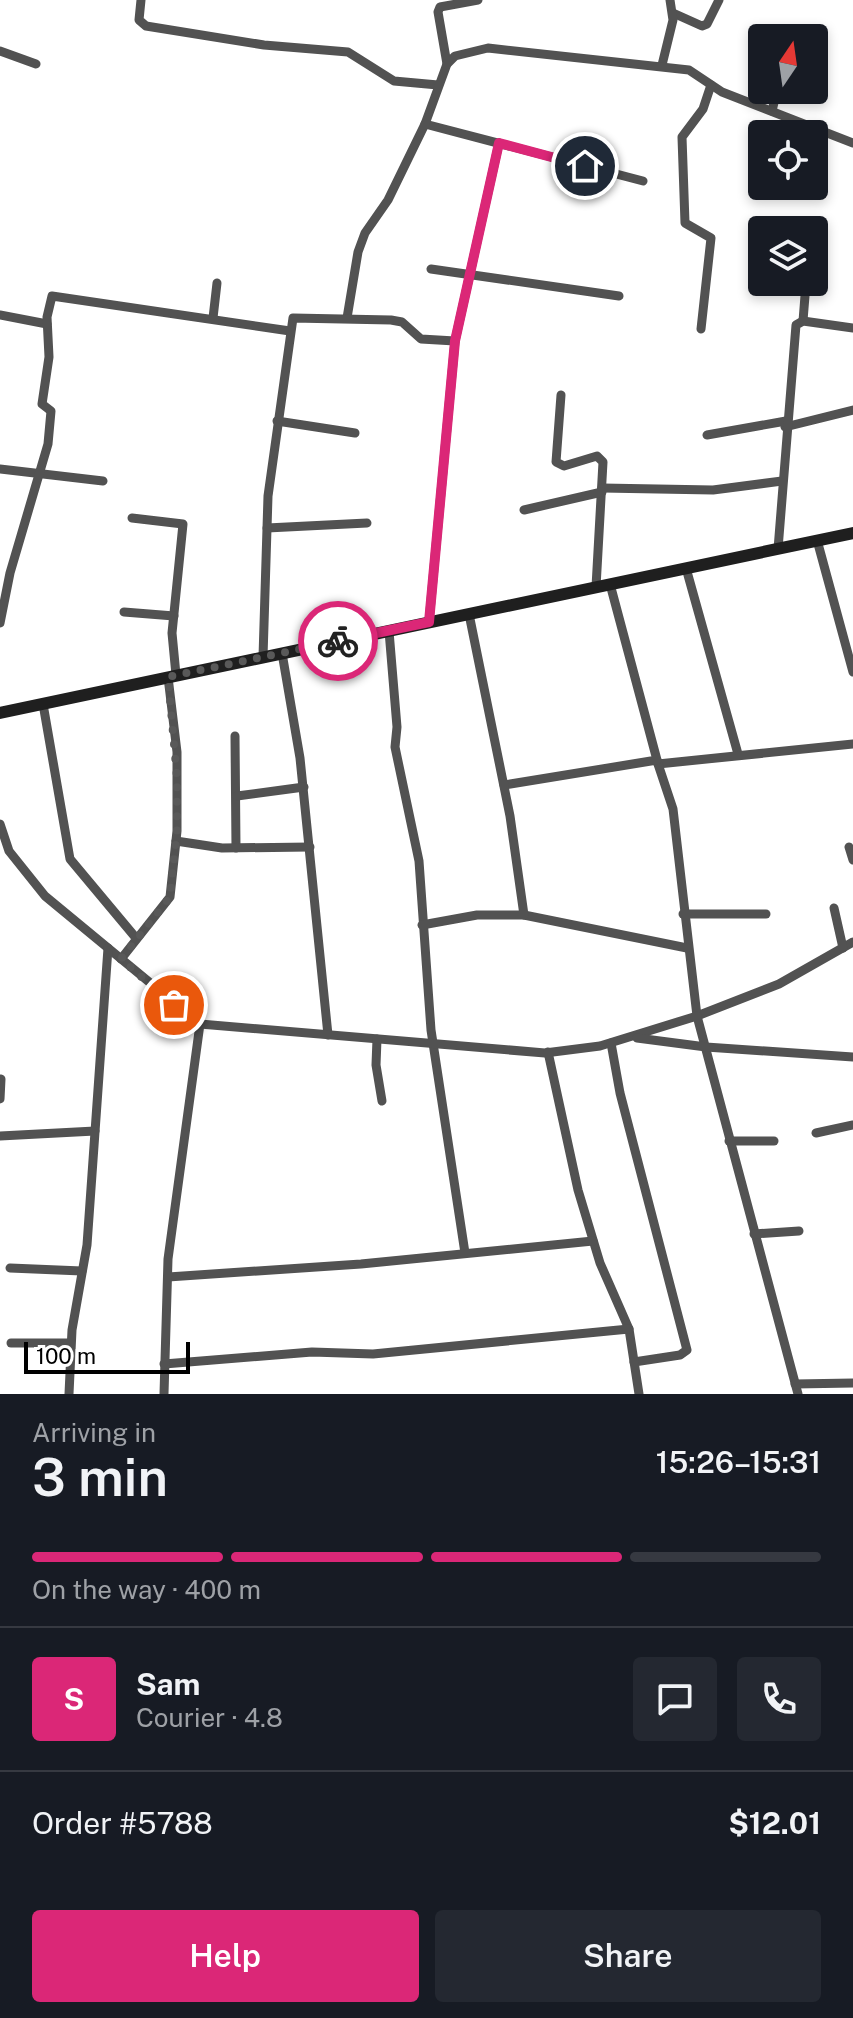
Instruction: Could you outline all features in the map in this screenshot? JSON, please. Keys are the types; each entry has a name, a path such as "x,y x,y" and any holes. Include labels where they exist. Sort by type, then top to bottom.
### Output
{"main road":[{"path":"0,713 853,533"}],"street":[{"path":"141,0 139,20 146,26 264,45 348,52 394,81 438,85"},
{"path":"447,64 440,7 478,0"},
{"path":"662,65 672,4 702,26 707,24 719,0"},
{"path":"347,318 358,252 365,233 388,200 425,124 447,64 455,56 488,48 689,70 711,85 853,143"},
{"path":"0,51 36,64"},
{"path":"701,329 711,238 685,223 682,137 703,109 711,85"},
{"path":"772,111 774,104"},
{"path":"425,124 643,181"},
{"path":"429,622 455,341 499,143"},
{"path":"431,269 619,296"},
{"path":"213,318 217,283"},
{"path":"0,623 51,416 42,404 49,357 47,324 50,299 57,296 290,331"},
{"path":"803,321 805,296"},
{"path":"0,315 47,324"},
{"path":"263,657 267,528 277,421 293,318 391,320 402,322 421,339 455,341"},
{"path":"778,549 796,325 803,321 853,328"},
{"path":"561,395 556,462 564,466 601,457 596,587"},
{"path":"707,435 786,424 853,410"},
{"path":"277,421 355,433"},
{"path":"0,469 103,481"},
{"path":"524,510 602,490 713,490 782,481"},
{"path":"122,958 170,897 176,841 177,752 172,676 183,524 132,518"},
{"path":"267,528 367,523"},
{"path":"817,540 853,672"},
{"path":"686,568 738,754"},
{"path":"610,584 673,809 697,1016 796,1389 853,1383"},
{"path":"124,612 174,616"},
{"path":"469,614 504,785 524,915"},
{"path":"389,631 397,727 395,747 419,861 422,925 441,1117 465,1253"},
{"path":"282,653 304,787 328,1035"},
{"path":"43,704 70,859 135,941"},
{"path":"235,736 236,848"},
{"path":"504,785 658,762 853,744"},
{"path":"237,796 304,787"},
{"path":"0,824 9,851 37,888 200,1024 548,1052 611,1043 697,1016 779,984 853,942"},
{"path":"176,841 236,848 310,847"},
{"path":"849,847 853,860"},
{"path":"834,908 843,948"},
{"path":"683,914 766,914"},
{"path":"422,925 477,915 524,915 687,948"},
{"path":"69,1394 70,1343 82,1271 108,948"},
{"path":"164,1394 168,1277 200,1024"},
{"path":"632,1037 706,1047 853,1057"},
{"path":"377,1039 376,1065 382,1101"},
{"path":"611,1043 620,1093 687,1350 680,1355 634,1362"},
{"path":"548,1052 593,1241 629,1329 639,1394"},
{"path":"0,1099 1,1079"},
{"path":"816,1133 853,1125"},
{"path":"0,1136 95,1131"},
{"path":"729,1141 774,1141"},
{"path":"754,1234 799,1231"},
{"path":"168,1277 244,1274 593,1241"},
{"path":"10,1268 82,1271"},
{"path":"164,1364 312,1352 373,1354 629,1329"},
{"path":"11,1343 70,1343"}],"way so far":[{"path":"174,1005 121,959 170,897 177,831 177,752 168,677 338,641"}],"route":[{"path":"338,641 429,622 443,497 455,341 482,208 499,143 585,166"}]}
